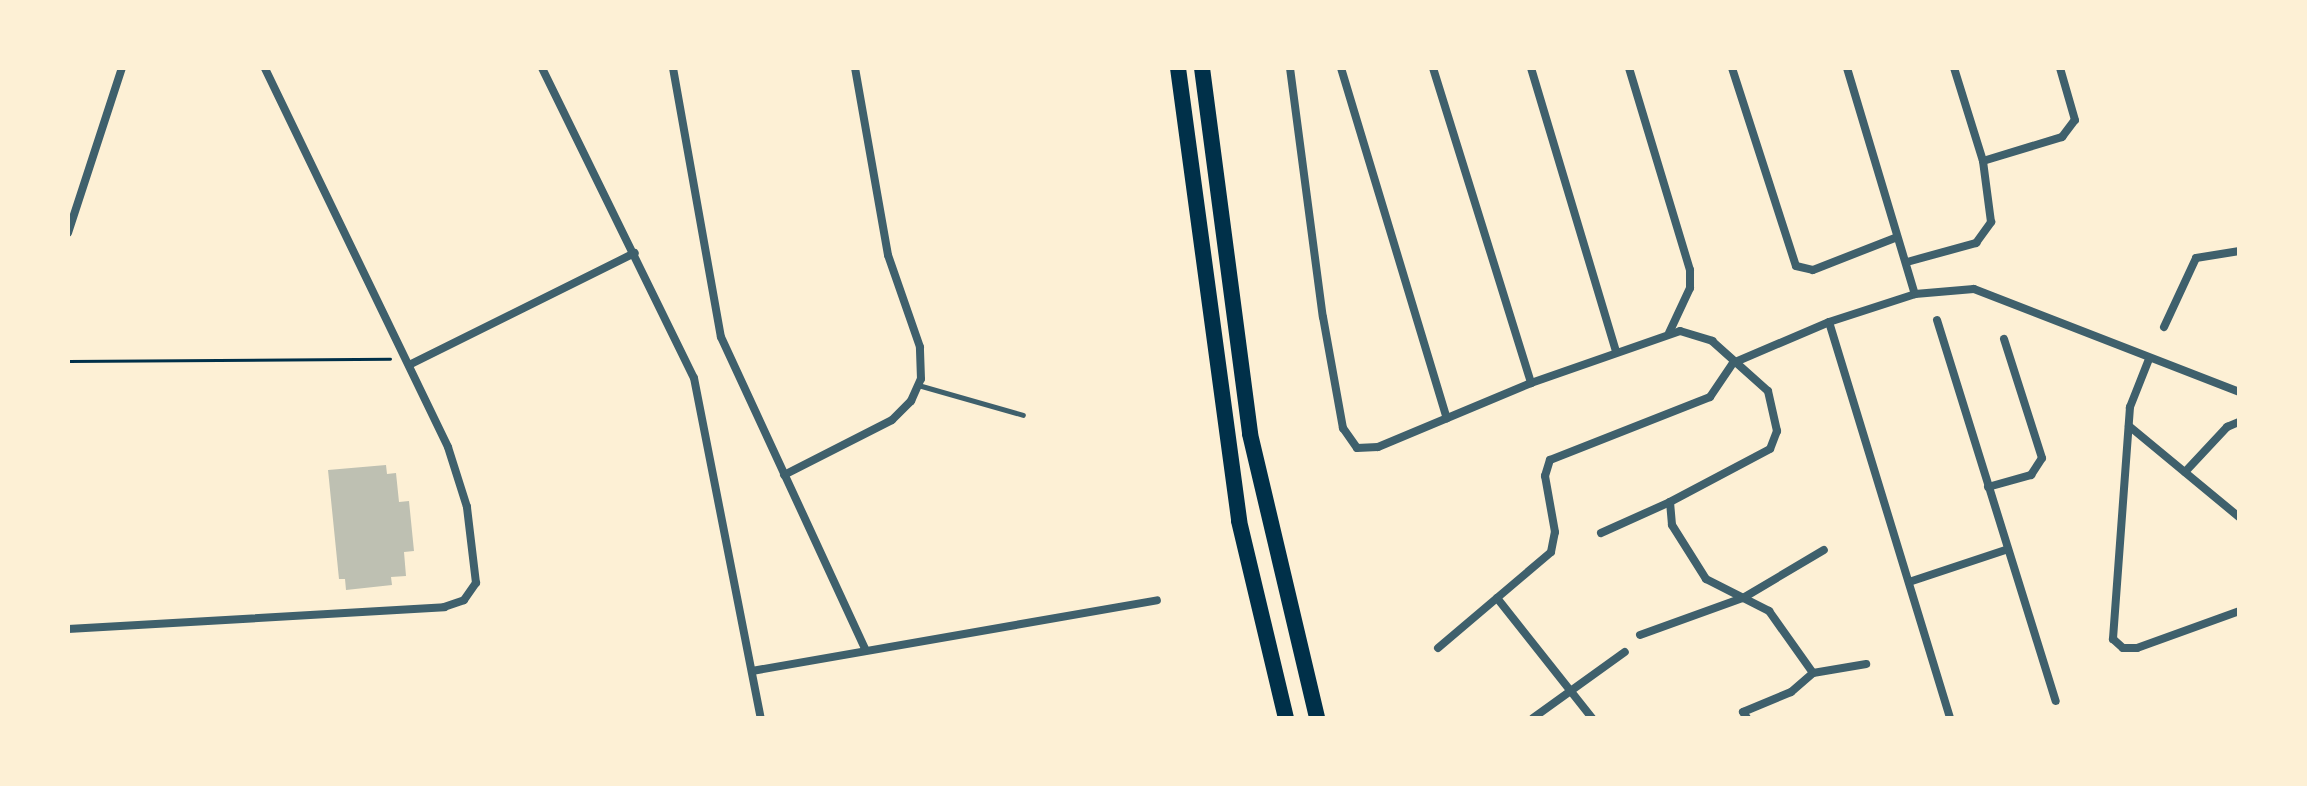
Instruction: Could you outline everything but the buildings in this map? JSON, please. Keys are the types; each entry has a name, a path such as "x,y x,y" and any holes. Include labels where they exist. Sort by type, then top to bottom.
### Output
{"main road":[{"path":"1178,68 1239,521 1286,718"},
{"path":"1202,68 1250,434 1317,718"}],"street":[{"path":"68,233 122,68"},
{"path":"68,629 444,607 464,600 478,570 467,507 448,447 265,68"},
{"path":"542,68 635,253 699,393 761,718"},
{"path":"673,68 721,337 865,648"},
{"path":"784,475 892,420 911,401 918,385 920,347 888,255 855,68"},
{"path":"1290,68 1323,317 1348,441 1367,450 1531,383 1669,333 1698,333 1768,391 1777,431 1770,449 1670,502 1601,533"},
{"path":"1341,68 1447,418"},
{"path":"1433,68 1531,383"},
{"path":"1531,68 1616,351"},
{"path":"1629,68 1690,270 1690,288 1669,333"},
{"path":"1732,68 1789,258 1796,266 1813,270 1897,237"},
{"path":"1847,68 1915,294"},
{"path":"1907,262 1976,243 1987,234 1991,195 1954,68"},
{"path":"1983,161 2062,137 2075,120 2060,68"},
{"path":"2164,327 2196,258 2239,251"},
{"path":"407,362 635,253"},
{"path":"1438,648 1551,552 1555,532 1545,476 1550,460 1710,397 1733,363 1829,322 1915,294 1982,292 2239,392"},
{"path":"1937,320 2056,701"},
{"path":"1829,322 1950,718"},
{"path":"1988,487 2031,475 2042,458 2004,339"},
{"path":"2149,359 2130,407 2111,626 2117,646 2137,648 2239,611"},
{"path":"2185,472 2227,427 2239,422"},
{"path":"2129,426 2239,517"},
{"path":"1670,502 1672,525 1706,579 1769,611 1813,673"},
{"path":"1909,582 2008,549"},
{"path":"1640,635 1743,598 1824,550"},
{"path":"1497,598 1592,718"},
{"path":"752,671 865,648 1157,600"},
{"path":"1533,718 1625,652"},
{"path":"1733,718 1791,692 1813,673 1866,664"}],"lane":[{"path":"918,385 1023,415"}],"path":[{"path":"68,361 407,362"}]}
